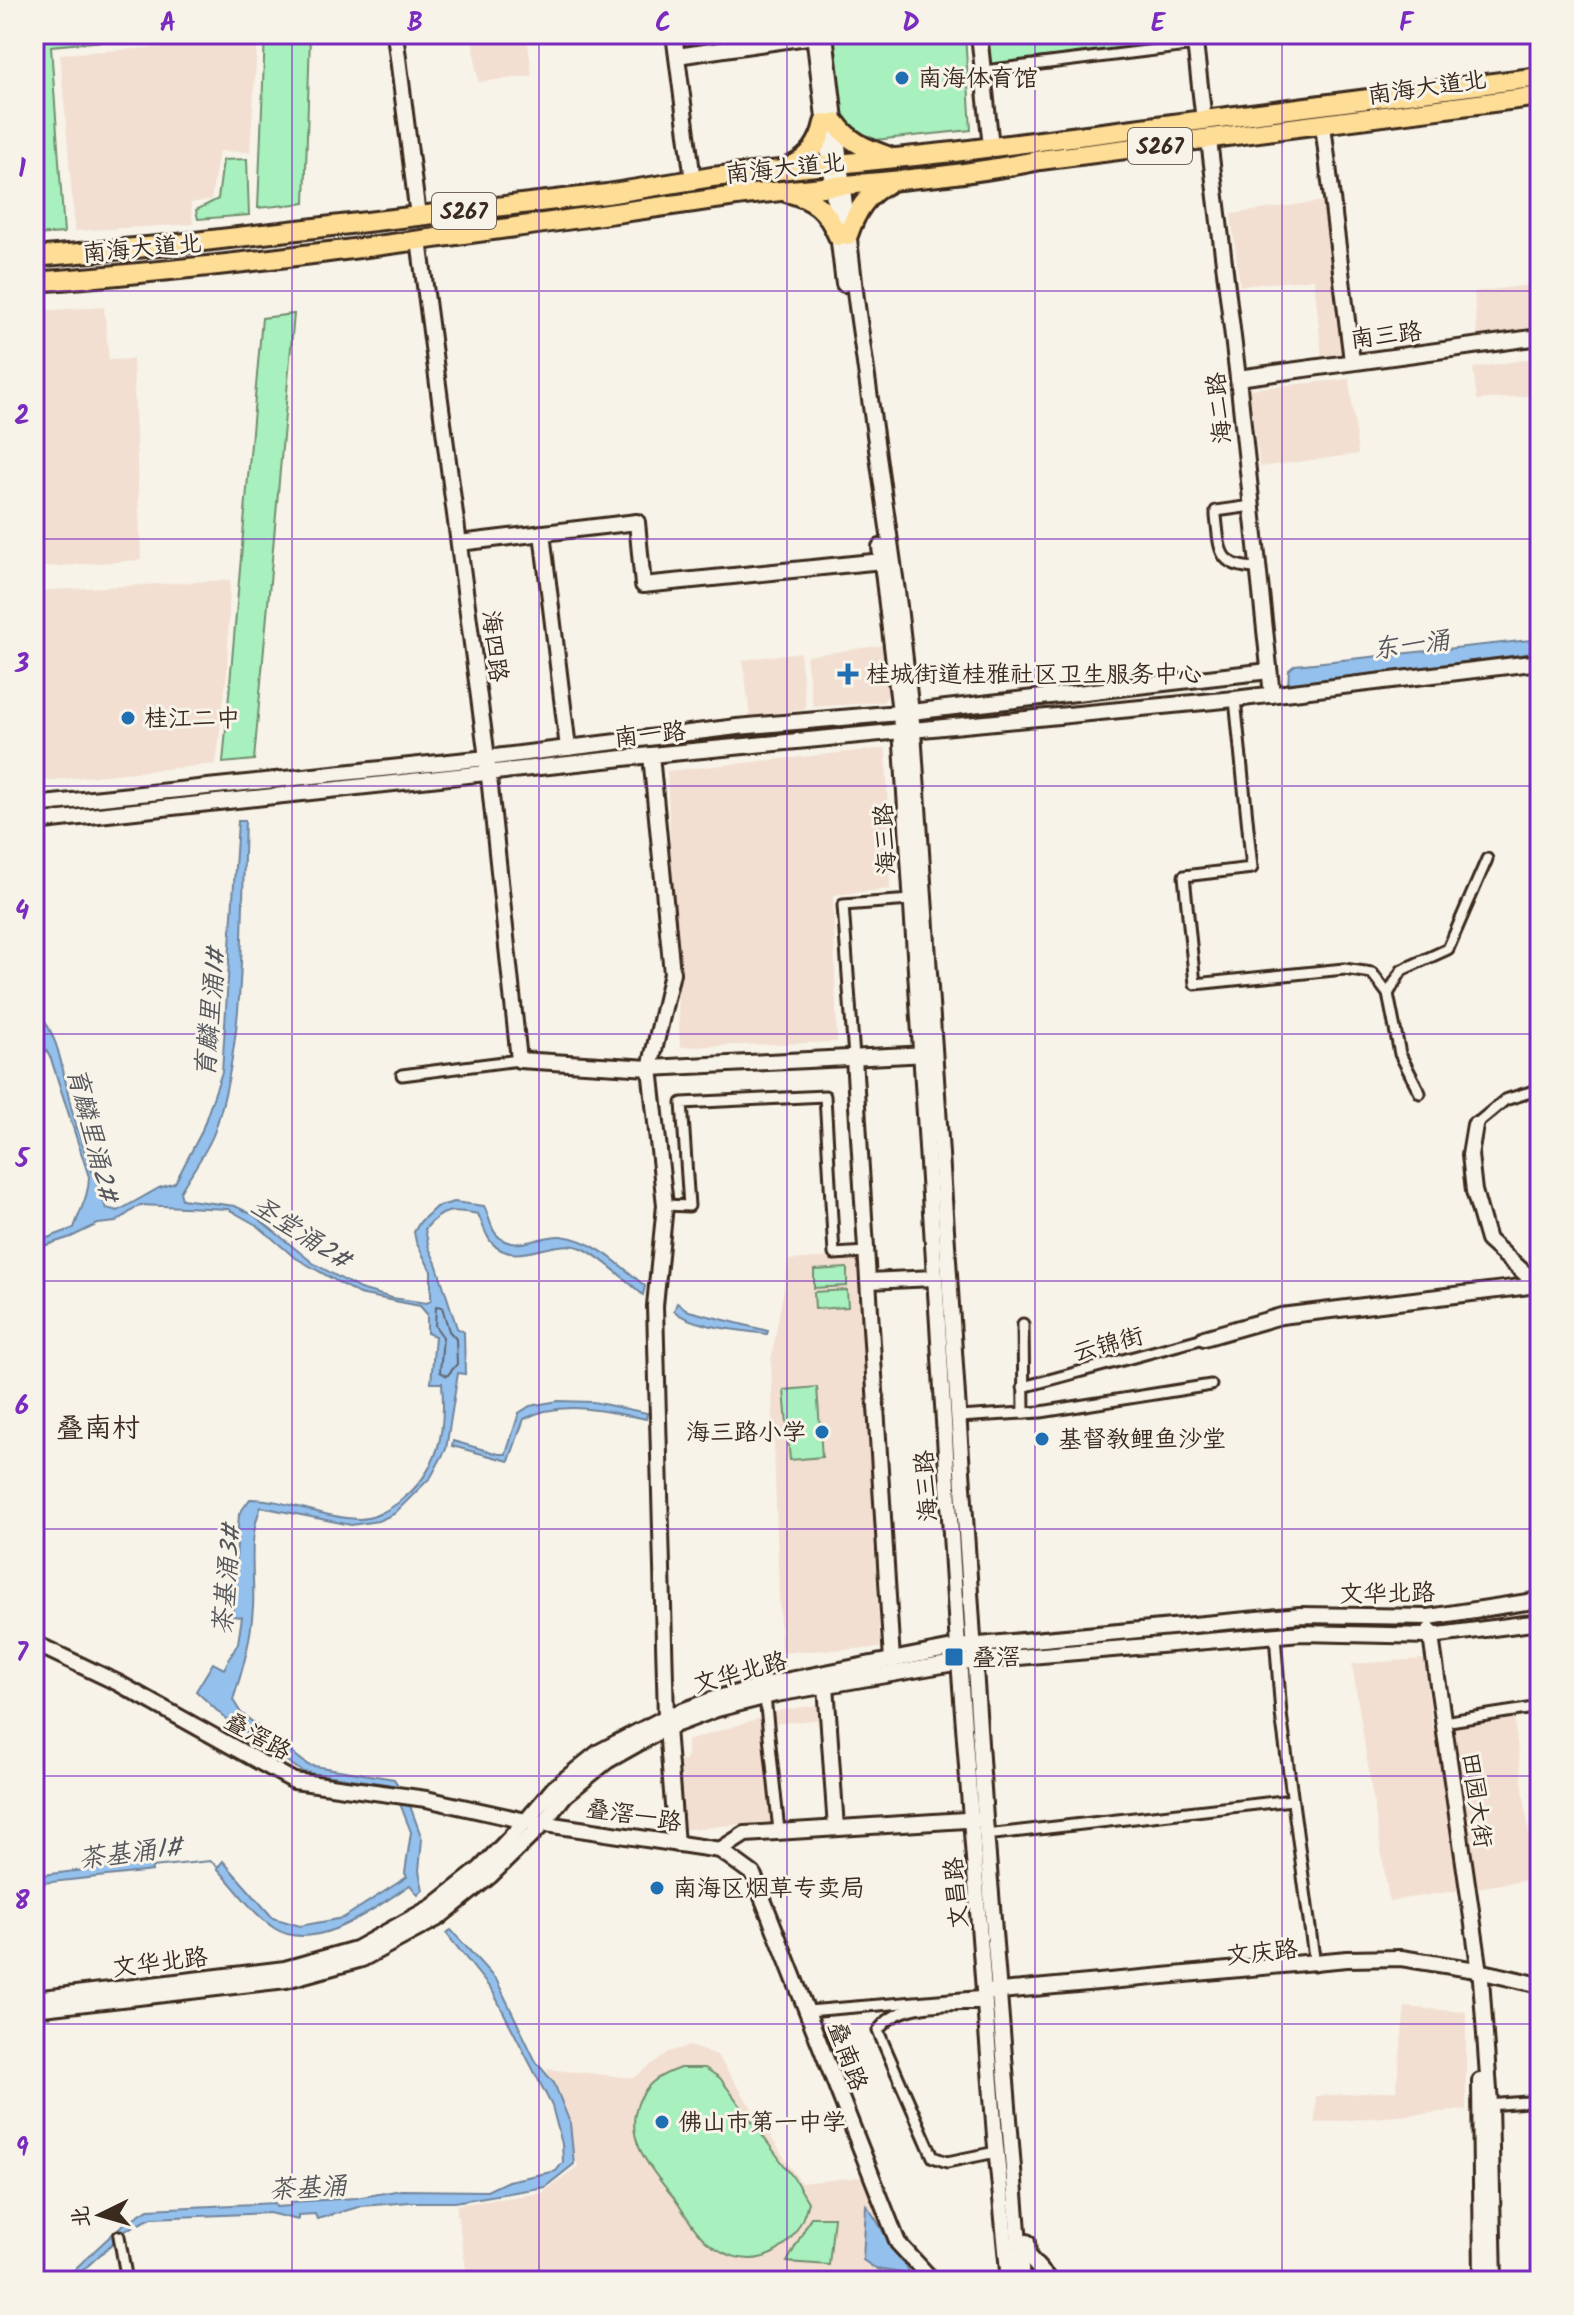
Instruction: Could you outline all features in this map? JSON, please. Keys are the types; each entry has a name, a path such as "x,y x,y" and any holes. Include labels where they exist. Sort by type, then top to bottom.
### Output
{"highway":[{"name":"南海大道北","path":"34,257 169,245 607,194 693,180 991,147 1540,77"},
{"name":"南海大道北","path":"34,282 170,272 780,190 983,172 1040,160 1540,96"},
{"path":"777,170 796,165 807,156 831,119 857,144 893,158"},
{"path":"780,190 816,205 829,215 843,236 875,189 894,181"}],"main road":[{"path":"395,34 418,216"},
{"path":"674,34 693,180"},
{"path":"979,34 991,147"},
{"path":"1539,34 1540,40"},
{"path":"677,56 818,35 831,119"},
{"path":"1195,40 1204,121"},
{"name":"海三路","path":"831,119 882,561 906,712"},
{"path":"1323,125 1352,361"},
{"name":"海二路","path":"1209,140 1272,695"},
{"name":"海三路","path":"843,236 899,606 920,1055 949,1500 964,1651"},
{"name":"海四路","path":"419,240 489,774 519,1060"},
{"name":"南三路","path":"1238,378 1540,337"},
{"path":"459,543 637,522 643,585 882,561"},
{"path":"542,533 568,748"},
{"name":"南一路","path":"34,822 651,755 1235,699 1540,662"},
{"name":"南一路","path":"34,805 1269,671"},
{"name":"海三路","path":"907,731 936,1053 959,1417 964,1498 964,1651"},
{"path":"651,755 672,973 650,1068 665,1205 655,1306 666,1723 676,1844"},
{"path":"519,1060 650,1068 936,1053"},
{"path":"854,1058 892,1660"},
{"path":"1475,1125 1470,1155 1474,1191 1488,1240 1539,1286"},
{"path":"868,1281 934,1278"},
{"path":"1204,1338 1281,1316 1539,1286"},
{"path":"949,1500 964,1498"},
{"name":"文华北路","path":"34,2009 286,1980 362,1959 438,1918 490,1876 585,1776 666,1723 714,1699 774,1683 892,1660 964,1651 1300,1615 1429,1617 1540,1600"},
{"name":"田园大街","path":"1429,1617 1478,1976 1494,2281"},
{"name":"文华北路","path":"964,1651 975,1661 1301,1633 1431,1636 1540,1622"},
{"name":"叠滘路","path":"34,1643 118,1683 294,1781 426,1799 526,1821"},
{"name":"文华北路","path":"34,1999 285,1969 356,1949 432,1907 480,1869 554,1788 587,1760 634,1732 765,1697 964,1651"},
{"name":"文昌路","path":"964,1651 1000,2140"},
{"name":"文昌路","path":"975,1661 978,1819 986,1835 990,1997"},
{"path":"826,1685 836,1828"},
{"path":"720,1850 745,1834 978,1819"},
{"name":"叠滘一路","path":"526,1821 720,1850"},
{"name":"叠南路","path":"720,1850 753,1874 898,2243 933,2281"},
{"name":"文庆路","path":"990,1997 1062,1985 1401,1958 1540,1993"},
{"name":"文庆路","path":"990,1997 1314,1965"},
{"name":"文庆路","path":"1478,1976 1540,1985"},
{"name":"田园大街","path":"1482,2281 1485,2105"},
{"path":"1000,2140 1009,2281"},
{"path":"1000,2140 1022,2281"},
{"path":"1000,2140 1018,2159 1028,2256 1050,2281"}],"street":[{"path":"984,71 1195,40"},
{"path":"1252,506 1216,511 1218,538 1220,553 1232,565 1258,568"},
{"path":"1235,699 1252,868 1184,876 1195,984 1344,969 1372,973 1388,994 1400,1054 1420,1093"},
{"path":"1388,994 1402,970 1448,949 1487,859"},
{"path":"854,1058 843,905 911,900"},
{"path":"402,1075 519,1060"},
{"path":"1475,1125 1505,1100 1540,1089"},
{"path":"665,1205 689,1206 682,1103 825,1096 834,1254 867,1252"},
{"path":"1023,1324 1024,1413"},
{"name":"云锦街","path":"1023,1387 1204,1338"},
{"path":"959,1417 1024,1413 1211,1385"},
{"path":"1275,1635 1281,1714 1314,1965"},
{"path":"765,1697 779,1831"},
{"path":"1443,1722 1540,1707"},
{"path":"986,1835 1292,1800"},
{"path":"808,2011 990,1997"},
{"path":"990,1997 914,2008 883,2023 878,2031 933,2157 947,2162 1000,2140"},
{"path":"1485,2105 1540,2101"},
{"path":"119,2236 127,2281"}],"shaded area":[{"path":"204,34 258,34 250,152 219,151 211,200 191,203 193,224 75,231 60,54 190,45"},
{"path":"472,34 527,34 532,76 478,82"},
{"path":"1324,201 1347,353 1322,357 1314,279 1240,286 1231,214"},
{"path":"1540,284 1540,331 1478,341 1474,292"},
{"path":"104,307 109,360 133,359 141,560 34,568 34,311"},
{"path":"1536,358 1540,361 1540,395 1477,400 1473,368"},
{"path":"1349,379 1358,454 1260,467 1249,389"},
{"name":"桂江二中","path":"230,580 227,672 216,764 34,782 34,591"},
{"name":"桂城街道桂雅社区卫生服务中心","path":"884,645 890,693 883,702 813,707 806,656"},
{"path":"800,652 806,709 750,717 743,660"},
{"path":"886,748 890,889 833,895 837,1042 680,1047 667,771"},
{"name":"海三路小学","path":"860,1255 880,1648 781,1652 771,1360 789,1260"},
{"path":"1424,1659 1433,1730 1514,1719 1535,1879 1389,1901 1352,1664"},
{"path":"824,1704 825,1719 772,1724 771,1712"},
{"path":"763,1717 774,1821 680,1830 675,1762 687,1760 687,1741"},
{"path":"1405,2007 1466,2012 1466,2110 1315,2123 1316,2096 1396,2091"},
{"name":"佛山市第一中学","path":"689,2046 717,2055 801,2183 861,2177 898,2243 933,2281 468,2281 456,2205 542,2193 578,2166 547,2069 634,2078 668,2052"}],"green space":[{"path":"34,34 179,34 51,46 64,233 34,235"},
{"path":"265,34 310,34 305,203 258,208"},
{"name":"南海体育馆","path":"831,34 965,34 971,130 865,141 841,122"},
{"path":"979,34 1194,34 1195,45 984,71"},
{"path":"247,159 249,215 198,219 196,210 218,199 223,160"},
{"path":"294,314 254,760 223,763 262,318"},
{"path":"847,1268 847,1286 814,1288 814,1270"},
{"path":"847,1290 848,1307 815,1309 814,1292"},
{"path":"817,1387 822,1457 790,1460 784,1390"},
{"path":"680,2068 705,2068 720,2078 808,2202 794,2233 773,2253 745,2259 712,2246 696,2230 642,2153 634,2128 639,2101 656,2080"},
{"path":"811,2217 834,2217 829,2265 787,2262"}],"water":[{"path":"1540,639 1540,652 1288,686 1289,670 1295,665"},
{"path":"238,821 245,821 240,978 232,1058 214,1133 180,1192 182,1199 235,1206 254,1215 313,1263 360,1289 392,1298 427,1303 431,1300 431,1271 414,1232 436,1207 454,1202 484,1206 496,1234 511,1243 561,1236 585,1243 606,1255 645,1286 643,1295 584,1249 560,1246 512,1253 501,1250 491,1242 478,1214 455,1211 437,1217 425,1229 457,1328 464,1332 465,1374 458,1373 446,1449 431,1477 394,1514 378,1521 351,1525 261,1507 254,1532 250,1631 233,1700 241,1713 308,1765 394,1779 401,1790 387,1784 303,1772 227,1720 196,1691 213,1663 224,1669 238,1643 242,1617 232,1616 239,1514 250,1499 364,1519 398,1503 423,1478 437,1449 443,1418 442,1383 431,1383 435,1336 427,1333 427,1314 420,1306 359,1294 294,1257 258,1226 228,1209 140,1205 116,1222 98,1224 34,1249 34,1243 74,1228 86,1196 89,1177 51,1059 34,1028 34,1006 57,1046 78,1132 106,1208 118,1211 159,1188 175,1183 201,1133 222,1072"},
{"path":"677,1303 689,1311 768,1331 767,1334 705,1325 674,1311"},
{"path":"558,1401 593,1402 647,1413 646,1419 584,1408 539,1413 524,1419 509,1461 452,1446 453,1441 506,1454 519,1413 530,1406"},
{"path":"399,1801 409,1803 422,1839 419,1871 423,1890 418,1895 410,1885 363,1915 326,1932 308,1936 290,1935 274,1928 217,1868 223,1861 273,1918 300,1926 343,1918 407,1877 411,1832"},
{"path":"151,1862 152,1871 34,1884 34,1876"},
{"path":"451,1930 497,1981 536,2062 554,2083 570,2123 574,2164 545,2187 455,2202 362,2206 317,2219 315,2214 298,2215 298,2220 269,2213 152,2218 123,2231 71,2281 62,2281 121,2226 148,2209 275,2203 276,2207 290,2206 291,2202 356,2198 401,2190 487,2191 508,2181 556,2171 563,2162 562,2144 552,2106 493,1992 446,1933"},
{"path":"866,2205 909,2274 876,2269 863,2260"},
{"path":"709,2273 771,2279 771,2281 708,2281"}],"waterway":[{"name":"茶基涌1#","path":"152,1867 210,1861 219,1867"}],"place":[{"name":"南海体育馆","path":"902,78"},
{"name":"桂城街道桂雅社区卫生服务中心","path":"848,674"},
{"name":"桂江二中","path":"128,718"},
{"name":"海三路小学","path":"822,1432"},
{"name":"基督教鲤鱼沙堂","path":"1042,1439"},
{"name":"叠滘","path":"954,1657"},
{"name":"南海区烟草专卖局","path":"657,1888"},
{"name":"佛山市第一中学","path":"662,2122"}],"district":[{"name":"叠南村","path":"98,1427"}],"water label":[{"name":"东一涌","path":"1411,644"},
{"name":"育麟里涌1#","path":"210,1013"},
{"name":"育麟里涌2#","path":"93,1134"},
{"name":"圣堂涌2#","path":"301,1232"},
{"name":"茶基涌3#","path":"226,1580"},
{"name":"茶基涌","path":"308,2187"}]}
